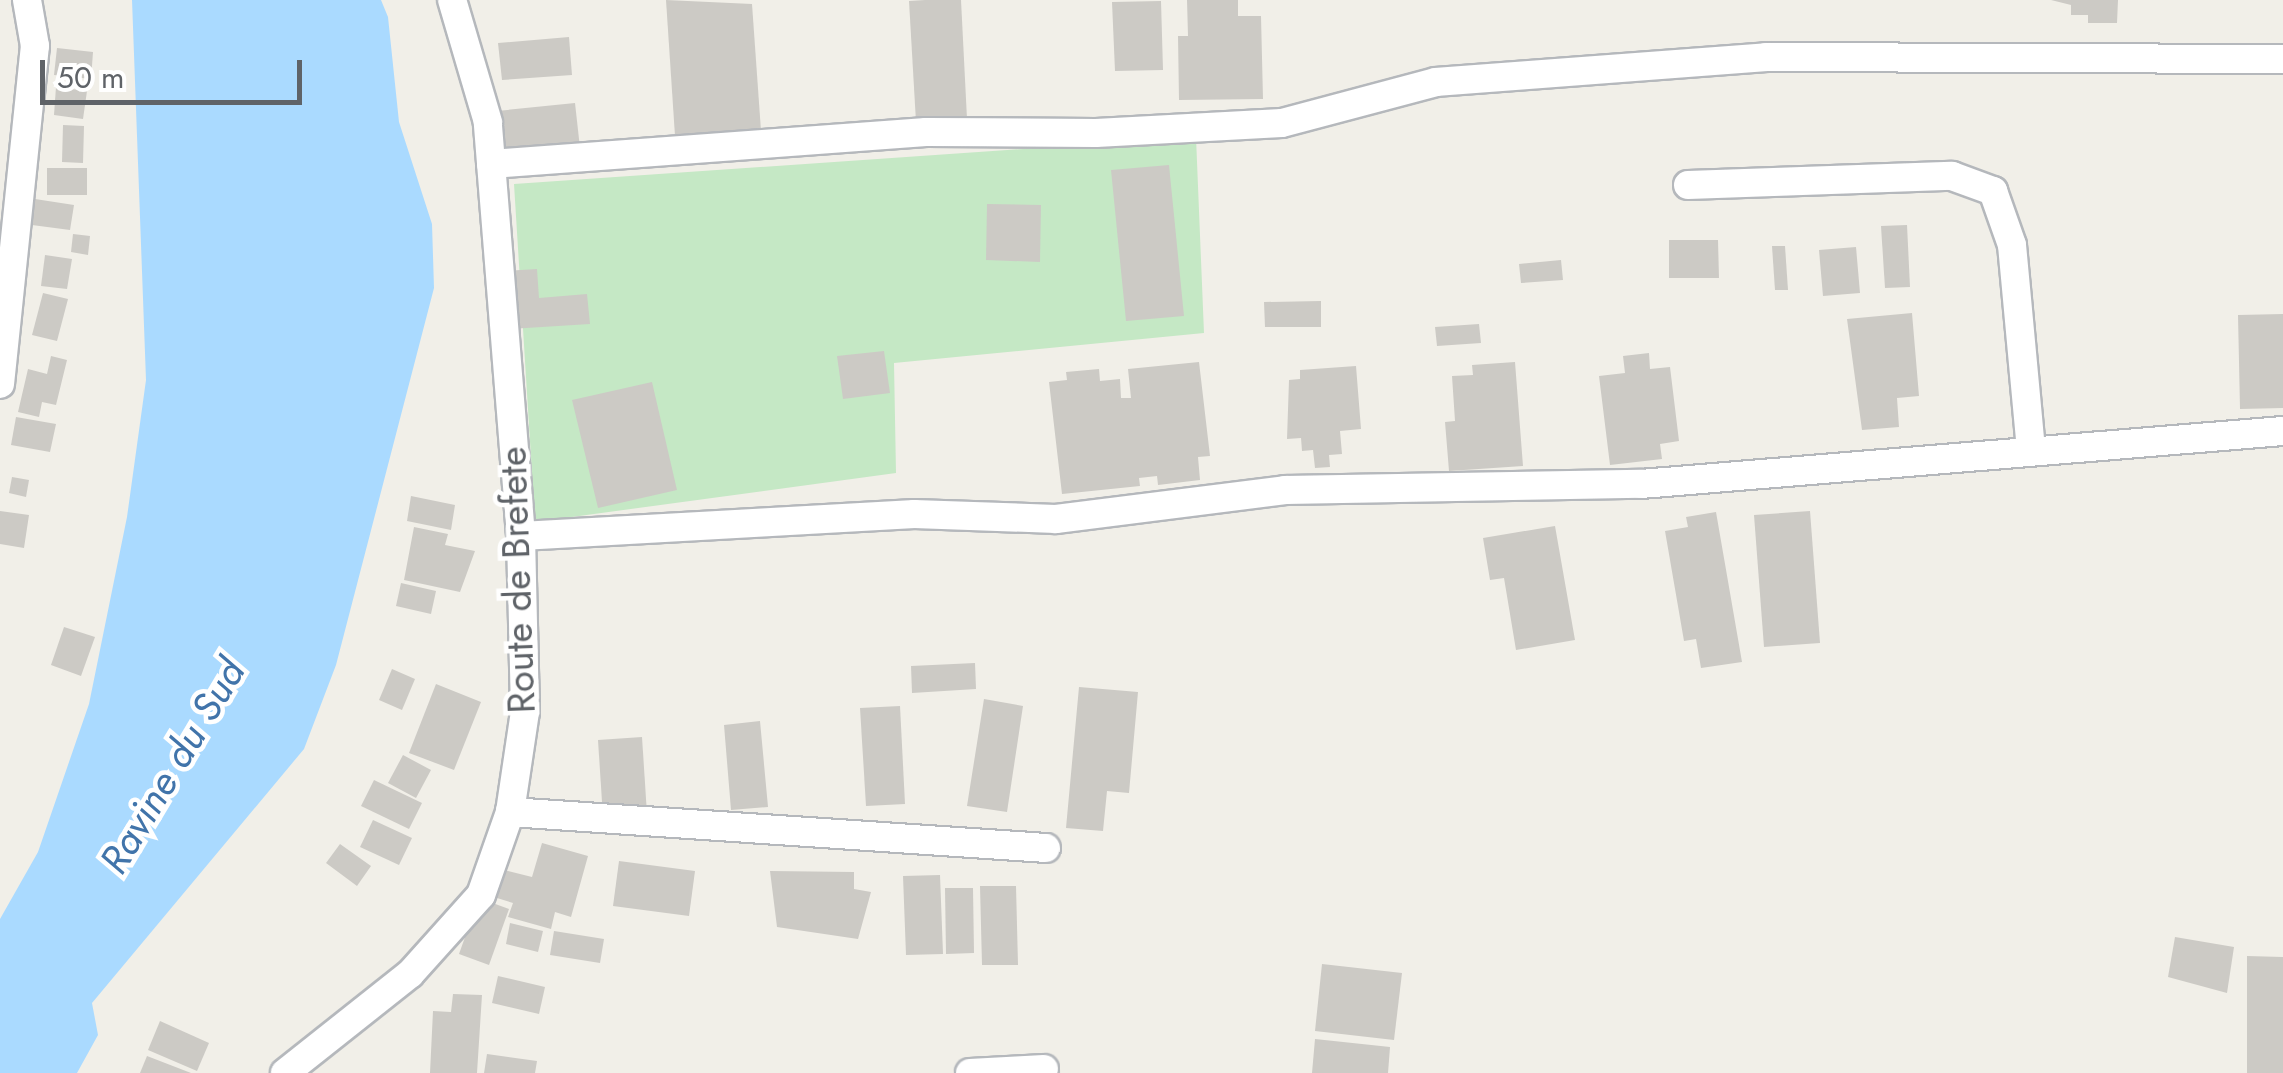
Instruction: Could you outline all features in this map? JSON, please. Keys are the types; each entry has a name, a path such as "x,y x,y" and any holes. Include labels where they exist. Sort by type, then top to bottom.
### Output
{"street":[{"path":"0,384 35,46 27,0"},
{"name":"Route de Brefete","path":"284,1073 410,974 481,895 510,812 525,712 521,536 488,122 452,0"},
{"path":"491,164 926,132 1096,133 1282,123 1436,82 1766,57 2283,59"},
{"path":"1688,185 1952,176 1993,191 2012,245 2031,449"},
{"path":"521,536 914,514 1056,519 1284,490 1641,484 2283,430"},
{"path":"510,812 1046,848"},
{"path":"970,1073 1044,1068"}],"green space":[{"path":"1196,137 1204,333 894,363 896,473 535,522 514,184"}],"water":[{"name":"Ravine du Sud","path":"132,0 381,0 388,17 399,122 432,224 434,288 336,665 304,749 92,1003 98,1035 77,1073 0,1073 0,919 38,852 89,704 127,517 146,380"}],"building":[{"path":"666,0 752,4 761,131 675,136"},
{"path":"961,0 967,119 916,122 909,1"},
{"path":"1187,0 1238,0 1238,16 1261,16 1263,99 1179,100 1178,36 1188,36"},
{"path":"2051,0 2118,0 2117,23 2088,23 2088,15 2071,15 2071,5"},
{"path":"1161,1 1163,70 1115,71 1112,2"},
{"path":"569,37 572,75 502,80 498,43"},
{"path":"57,48 93,52 91,79 54,75"},
{"path":"56,87 87,91 83,119 54,115"},
{"path":"575,103 581,157 493,166 487,112"},
{"path":"63,125 84,126 83,163 62,162"},
{"path":"1169,165 1184,316 1126,321 1111,170"},
{"path":"47,168 87,168 87,195 47,195"},
{"path":"35,199 74,205 70,230 32,225"},
{"path":"987,204 1041,205 1040,262 986,260"},
{"path":"1907,225 1910,287 1885,288 1881,226"},
{"path":"73,234 90,236 88,255 71,252"},
{"path":"1669,240 1718,240 1719,278 1669,278"},
{"path":"1772,246 1785,246 1788,290 1775,290"},
{"path":"1856,247 1860,293 1823,296 1819,250"},
{"path":"45,255 72,259 67,289 41,286"},
{"path":"1561,260 1563,280 1521,283 1519,264"},
{"path":"537,269 539,298 587,294 590,324 510,329 506,271"},
{"path":"43,293 68,299 57,341 32,335"},
{"path":"1321,301 1321,327 1265,327 1264,302"},
{"path":"1912,313 1919,396 1897,398 1899,427 1862,430 1847,319"},
{"path":"2283,314 2283,408 2240,409 2238,315"},
{"path":"1479,324 1481,343 1437,346 1435,327"},
{"path":"884,351 890,393 843,399 837,356"},
{"path":"1649,353 1650,369 1670,367 1679,441 1660,444 1662,459 1610,465 1599,376 1625,373 1623,356"},
{"path":"51,356 67,360 56,405 42,402 39,417 18,412 28,369 47,374"},
{"path":"1199,362 1210,456 1198,457 1200,480 1158,485 1157,476 1139,478 1140,486 1062,494 1049,382 1067,380 1066,372 1099,369 1100,381 1120,379 1121,398 1131,398 1128,369"},
{"path":"1515,362 1523,466 1449,471 1445,422 1455,421 1452,376 1473,375 1472,365"},
{"path":"1356,366 1361,429 1340,431 1342,454 1329,455 1330,467 1315,468 1313,450 1302,451 1301,438 1287,439 1289,380 1300,379 1300,370"},
{"path":"652,382 677,490 598,508 572,400"},
{"path":"16,417 56,424 50,452 11,445"},
{"path":"12,477 29,480 26,497 9,493"},
{"path":"411,496 455,505 451,530 407,521"},
{"path":"0,511 29,515 24,548 0,544"},
{"path":"1810,511 1820,643 1764,647 1754,515"},
{"path":"1716,512 1742,662 1701,668 1696,639 1684,641 1665,531 1688,527 1686,517"},
{"path":"1555,526 1575,640 1516,650 1504,578 1490,580 1483,538"},
{"path":"414,527 448,534 445,545 475,551 460,592 404,580"},
{"path":"401,583 436,591 431,614 396,606"},
{"path":"64,627 95,637 81,676 51,665"},
{"path":"975,663 976,689 912,693 911,666"},
{"path":"392,669 415,679 402,710 379,700"},
{"path":"436,684 481,702 454,770 409,753"},
{"path":"1079,687 1138,692 1129,793 1107,791 1103,831 1066,828"},
{"path":"984,699 1023,706 1007,812 967,806"},
{"path":"900,706 905,804 866,806 860,708"},
{"path":"760,721 768,807 731,810 724,725"},
{"path":"642,737 647,814 603,817 598,740"},
{"path":"403,755 431,770 416,798 388,783"},
{"path":"374,780 422,803 409,829 361,806"},
{"path":"373,820 412,838 399,865 360,847"},
{"path":"542,843 588,856 571,917 555,912 551,929 508,917 513,903 484,894 492,867 532,877"},
{"path":"340,844 371,866 357,886 326,863"},
{"path":"619,861 695,871 689,916 613,906"},
{"path":"770,871 854,872 854,889 871,892 858,939 777,927"},
{"path":"940,875 943,954 906,955 903,876"},
{"path":"980,886 1016,886 1018,965 982,965"},
{"path":"945,888 973,888 974,953 946,954"},
{"path":"479,898 509,909 489,965 459,954"},
{"path":"510,923 543,931 538,952 506,944"},
{"path":"554,931 604,939 600,963 550,955"},
{"path":"2175,937 2234,947 2227,993 2168,977"},
{"path":"2247,956 2283,957 2283,1073 2247,1073"},
{"path":"1322,964 1402,973 1394,1040 1315,1031"},
{"path":"498,976 545,987 539,1014 492,1003"},
{"path":"453,994 482,995 477,1073 430,1073 433,1011 451,1012"},
{"path":"160,1021 209,1043 197,1071 148,1050"},
{"path":"1315,1039 1390,1047 1388,1073 1312,1073"},
{"path":"487,1054 537,1061 535,1073 484,1073"},
{"path":"147,1056 191,1073 140,1073"}]}
